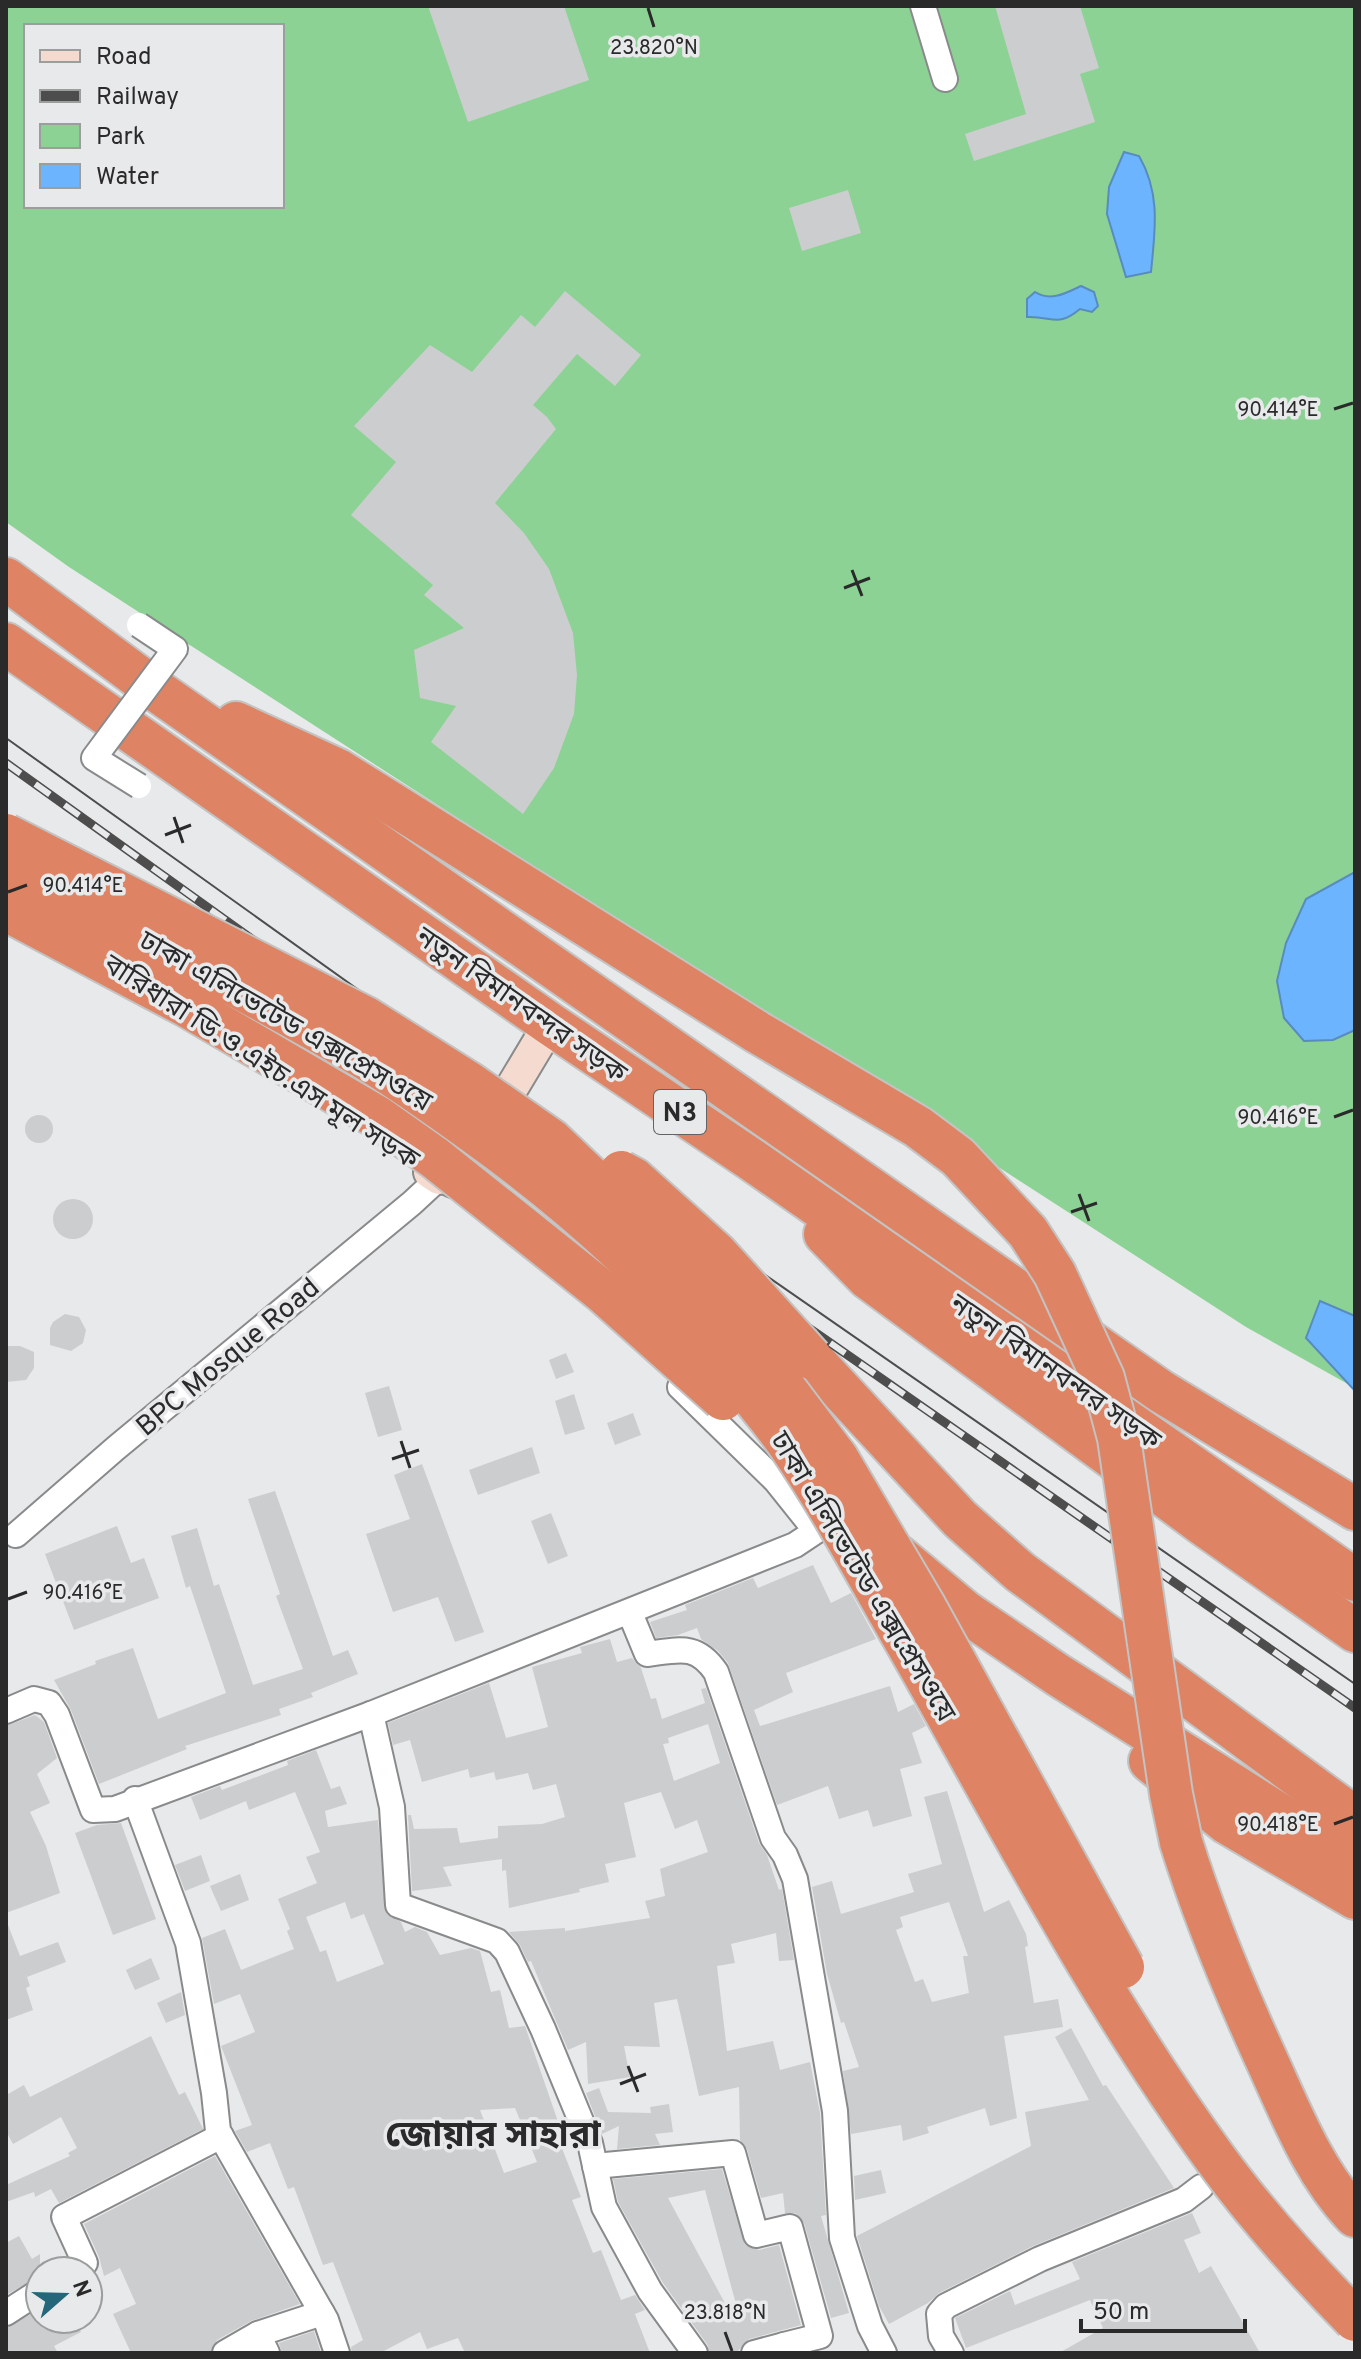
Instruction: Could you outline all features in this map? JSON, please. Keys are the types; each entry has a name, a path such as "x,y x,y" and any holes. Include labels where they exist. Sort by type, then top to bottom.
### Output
{"highway":[{"name":"নতুন বিমানবন্দর সড়ক","path":"6,579 160,693 1162,1392 1352,1503"},
{"name":"নতুন বিমানবন্দর সড়ক","path":"6,644 1355,1580"},
{"path":"160,693 252,729 338,770 757,1032 918,1127 958,1157 1028,1232 1074,1311 1103,1378 1119,1438 1171,1794 1181,1842 1196,1890 1237,1994 1280,2090 1317,2165 1355,2216"},
{"name":"ঢাকা এলিভেটেড এক্সপ্রেসওয়ে","path":"6,835 366,1018 469,1083 551,1140 675,1258 739,1328 837,1458 926,1609 1124,1969 1197,2086 1298,2216 1355,2280"},
{"name":"ঢাকা এলিভেটেড এক্সপ্রেসওয়ে","path":"6,867 135,933 367,1060 424,1096 531,1173 675,1304 726,1362 791,1447 871,1580 1105,1994 1174,2101 1255,2209 1355,2320"},
{"path":"6,910 233,1031 377,1117 447,1167 603,1292 921,1578 1058,1675 1133,1746 1227,1823 1352,1888"},
{"path":"551,1140 591,1155 634,1179 706,1243 960,1519 1020,1572 1355,1818"},
{"path":"752,1160 868,1278 1204,1525 1355,1631"}],"street":[{"path":"923,6 945,79"},
{"path":"139,625 175,649 94,758 139,786"},
{"name":"বারিধারা ডি.ও.এইচ.এস মূল সড়ক","path":"6,893 439,1178 496,1114 550,1024"},
{"path":"6,1711 34,1699 49,1703 57,1715 93,1810 115,1809 630,1613 795,1545 816,1531 776,1481 577,1286 463,1191 439,1178"},
{"name":"BPC Mosque Road","path":"16,1535 439,1178"},
{"path":"630,1613 647,1654 693,1650 706,1658 716,1672 773,1838 785,1855 795,1879 835,2111 842,2238 870,2326 884,2353"},
{"path":"371,1714 392,1807 398,1905 497,1941 507,1952 590,2143 598,2190 620,2241 650,2291 695,2353"},
{"path":"135,1799 188,1943 218,2131 322,2313 337,2353"},
{"path":"81,2255 64,2217 221,2136"},
{"path":"595,2166 733,2153 756,2235 790,2227 820,2336 786,2349 754,2353"},
{"path":"951,2353 939,2328 939,2314 946,2306 1040,2259 1184,2200 1201,2187"},
{"path":"6,2313 24,2301"},
{"path":"225,2353 263,2344 322,2313"}],"green space":[{"path":"6,6 1355,6 1355,1388 1246,1327 69,567 6,522"}],"water":[{"path":"1124,152 1139,156 1151,184 1155,212 1151,272 1126,277 1107,214 1109,187"},
{"path":"1081,286 1094,292 1098,306 1092,312 1080,309 1060,320 1027,317 1027,299 1035,292 1053,296"},
{"path":"1355,872 1355,1030 1333,1040 1304,1041 1284,1018 1277,981 1286,943 1306,899"},
{"path":"1320,1301 1355,1316 1355,1391 1306,1338"}],"building":[{"path":"428,6 564,6 589,80 468,122"},
{"path":"995,6 1080,6 1099,68 1080,74 1095,122 974,161 965,134 1026,114"},
{"path":"848,190 861,233 802,251 789,208"},
{"path":"565,291 641,355 615,386 577,354 533,405 556,429 495,503 524,533 549,569 573,633 577,675 574,714 554,768 523,814 431,742 456,706 420,698 414,650 464,628 424,595 433,585 351,515 396,462 354,426 430,345 472,372 521,315 535,327"},
{"path":"39,1115 49,1119 53,1129 49,1139 39,1143 29,1139 25,1129 29,1119"},
{"path":"73,1199 87,1205 93,1219 87,1233 73,1239 59,1233 53,1219 59,1205"},
{"path":"65,1314 79,1317 86,1330 83,1343 71,1351 50,1345 50,1328"},
{"path":"6,1346 20,1346 34,1352 34,1368 26,1380 6,1382"},
{"path":"566,1353 574,1372 556,1379 549,1360"},
{"path":"389,1386 402,1430 378,1437 365,1393"},
{"path":"574,1394 585,1429 565,1435 555,1401"},
{"path":"633,1413 641,1435 615,1445 607,1423"},
{"path":"532,1447 540,1473 478,1495 469,1470"},
{"path":"422,1464 484,1632 455,1642 438,1597 393,1612 366,1534 410,1519 394,1475"},
{"path":"275,1491 333,1656 348,1650 358,1674 311,1693 313,1697 279,1709 281,1715 185,1746 187,1749 99,1784 71,1710 54,1680 133,1648 158,1719 226,1693 190,1586 186,1588 171,1536 197,1528 214,1586 219,1584 253,1685 303,1669 276,1596 280,1594 248,1499"},
{"path":"551,1513 568,1556 548,1564 531,1521"},
{"path":"117,1526 131,1563 144,1558 159,1598 74,1630 45,1554"},
{"path":"813,1565 831,1603 851,1593 876,1639 786,1673 793,1692 754,1710 760,1726 890,1686 898,1712 914,1704 926,1726 912,1733 922,1763 900,1769 912,1816 873,1827 868,1810 839,1819 828,1786 777,1805 728,1663 701,1639 697,1628 656,1638 650,1622 687,1610 685,1605 753,1578 758,1588"},
{"path":"610,1639 617,1662 632,1658 641,1668 651,1699 656,1698 662,1719 705,1703 701,1689 706,1688 759,1843 767,1855 779,1890 782,1889 794,1960 779,1961 776,1933 731,1944 735,1963 717,1966 727,2051 773,2041 780,2070 810,2062 820,2113 826,2215 821,2216 849,2313 831,2318 804,2223 795,2213 785,2213 783,2193 761,2198 747,2149 740,2140 739,2087 699,2096 677,1999 654,2003 660,2047 624,2046 630,2077 588,2084 586,2042 568,2050 531,1961 528,1962 509,1932 565,1928 565,1931 650,1918 645,1901 665,1896 660,1869 708,1852 697,1820 675,1829 661,1792 624,1803 636,1857 605,1864 609,1882 579,1889 580,1892 509,1908 506,1870 502,1871 502,1859 443,1867 452,1886 412,1891 408,1815 411,1815 414,1829 457,1828 460,1843 498,1838 498,1826 542,1824 565,1817 556,1784 533,1790 528,1773 496,1780 494,1772 470,1778 468,1769 422,1782 410,1740 393,1745 388,1723 489,1683 506,1738 548,1727 532,1667 582,1653 580,1647","holes":["708,1724 720,1763 674,1781 663,1744 669,1743 668,1738"]},
{"path":"35,1715 44,1722 57,1758 37,1774 50,1803 30,1812 46,1846 60,1893 6,1913 6,1726"},
{"path":"316,1750 331,1789 340,1786 347,1804 325,1811 328,1827 378,1820 386,1913 401,1922 405,1932 415,1927 427,1932 440,1955 471,1948 480,1951 491,1992 500,1990 509,2028 525,2026 563,2136 558,2138 581,2197 572,2200 593,2253 601,2250 621,2300 635,2295 645,2310 635,2314 650,2353 465,2353 458,2338 427,2349 420,2332 380,2353 352,2353 351,2347 363,2340 333,2262 323,2265 294,2187 288,2189 270,2143 247,2152 235,2131 252,2125 221,2046 255,2032 240,1994 214,2004 202,1938 225,1929 241,1970 294,1949 278,1899 317,1883 306,1857 320,1852 295,1792 249,1810 246,1801 200,1820 191,1797 220,1786 222,1790 288,1765 287,1761","holes":["345,1902 351,1919 364,1914 384,1964 337,1982 326,1950 320,1952 306,1917","515,2108 537,2162 504,2173 480,2110"]},
{"path":"947,1791 984,1912 1009,1900 1026,1934 1028,1946 1025,1947 1034,2003 1058,1999 1063,2027 1004,2036 1017,2118 990,2126 985,2108 927,2127 929,2133 903,2141 901,2125 851,2134 843,2071 859,2067 844,2022 841,2023 827,1974 812,1887 832,1881 841,1914 914,1892 908,1874 942,1864 924,1797","holes":["949,1902 968,1956 963,1956 969,1993 932,2002 923,1979 915,1982 896,1930 903,1927 900,1917"]},
{"path":"121,1823 156,1919 113,1935 75,1833 97,1825"},
{"path":"201,1855 210,1881 185,1891 175,1865"},
{"path":"240,1874 249,1900 221,1911 210,1886"},
{"path":"6,1926 20,1956 58,1942 66,1962 27,1977 30,1986 26,1988 33,2010 6,2020"},
{"path":"151,1958 160,1979 135,1990 126,1970"},
{"path":"181,1992 185,2015 166,2023 157,2003"},
{"path":"1071,2028 1103,2086 1106,2085 1174,2188 1033,2246 939,2293 928,2303 889,2324 879,2306 857,2236 1031,2146 1025,2112 1089,2100 1055,2037"},
{"path":"151,2036 179,2095 185,2092 203,2129 59,2203 51,2189 35,2197 34,2192 6,2202 6,2185 70,2156 68,2153 77,2148 61,2117 13,2144 6,2131 6,2095 24,2085 30,2097"},
{"path":"599,2088 608,2112 651,2113 650,2107 669,2104 673,2132 655,2134 660,2145 617,2149 619,2126 602,2134 586,2093"},
{"path":"215,2156 300,2304 251,2321 217,2340 210,2353 131,2353 113,2314 136,2304 120,2268 104,2276 104,2255 98,2255 84,2224"},
{"path":"722,2169 745,2245 759,2250 779,2245 801,2325 749,2339 736,2353 710,2353 707,2344 663,2283 618,2202 613,2179","holes":["705,2190 739,2315 733,2318 668,2198"]},
{"path":"881,2170 886,2193 855,2200 854,2176"},
{"path":"1192,2213 1201,2233 1184,2240 1199,2273 1211,2266 1260,2353 1059,2353 1103,2328 1090,2300 966,2348 955,2318 1010,2291 1015,2305 1080,2279 1072,2262"},
{"path":"19,2236 30,2255 24,2255 24,2285 6,2295 6,2243"},
{"path":"24,2318 24,2335 75,2335 54,2346 58,2353 6,2353 6,2328"},
{"path":"314,2331 321,2353 282,2353 279,2343"}],"tram line":[{"path":"6,738 507,1096 1355,1684"}],"railway":[{"path":"6,763 496,1114 1355,1708"}],"district":[{"name":"জোয়ার সাহারা","path":"493,2133"}]}
